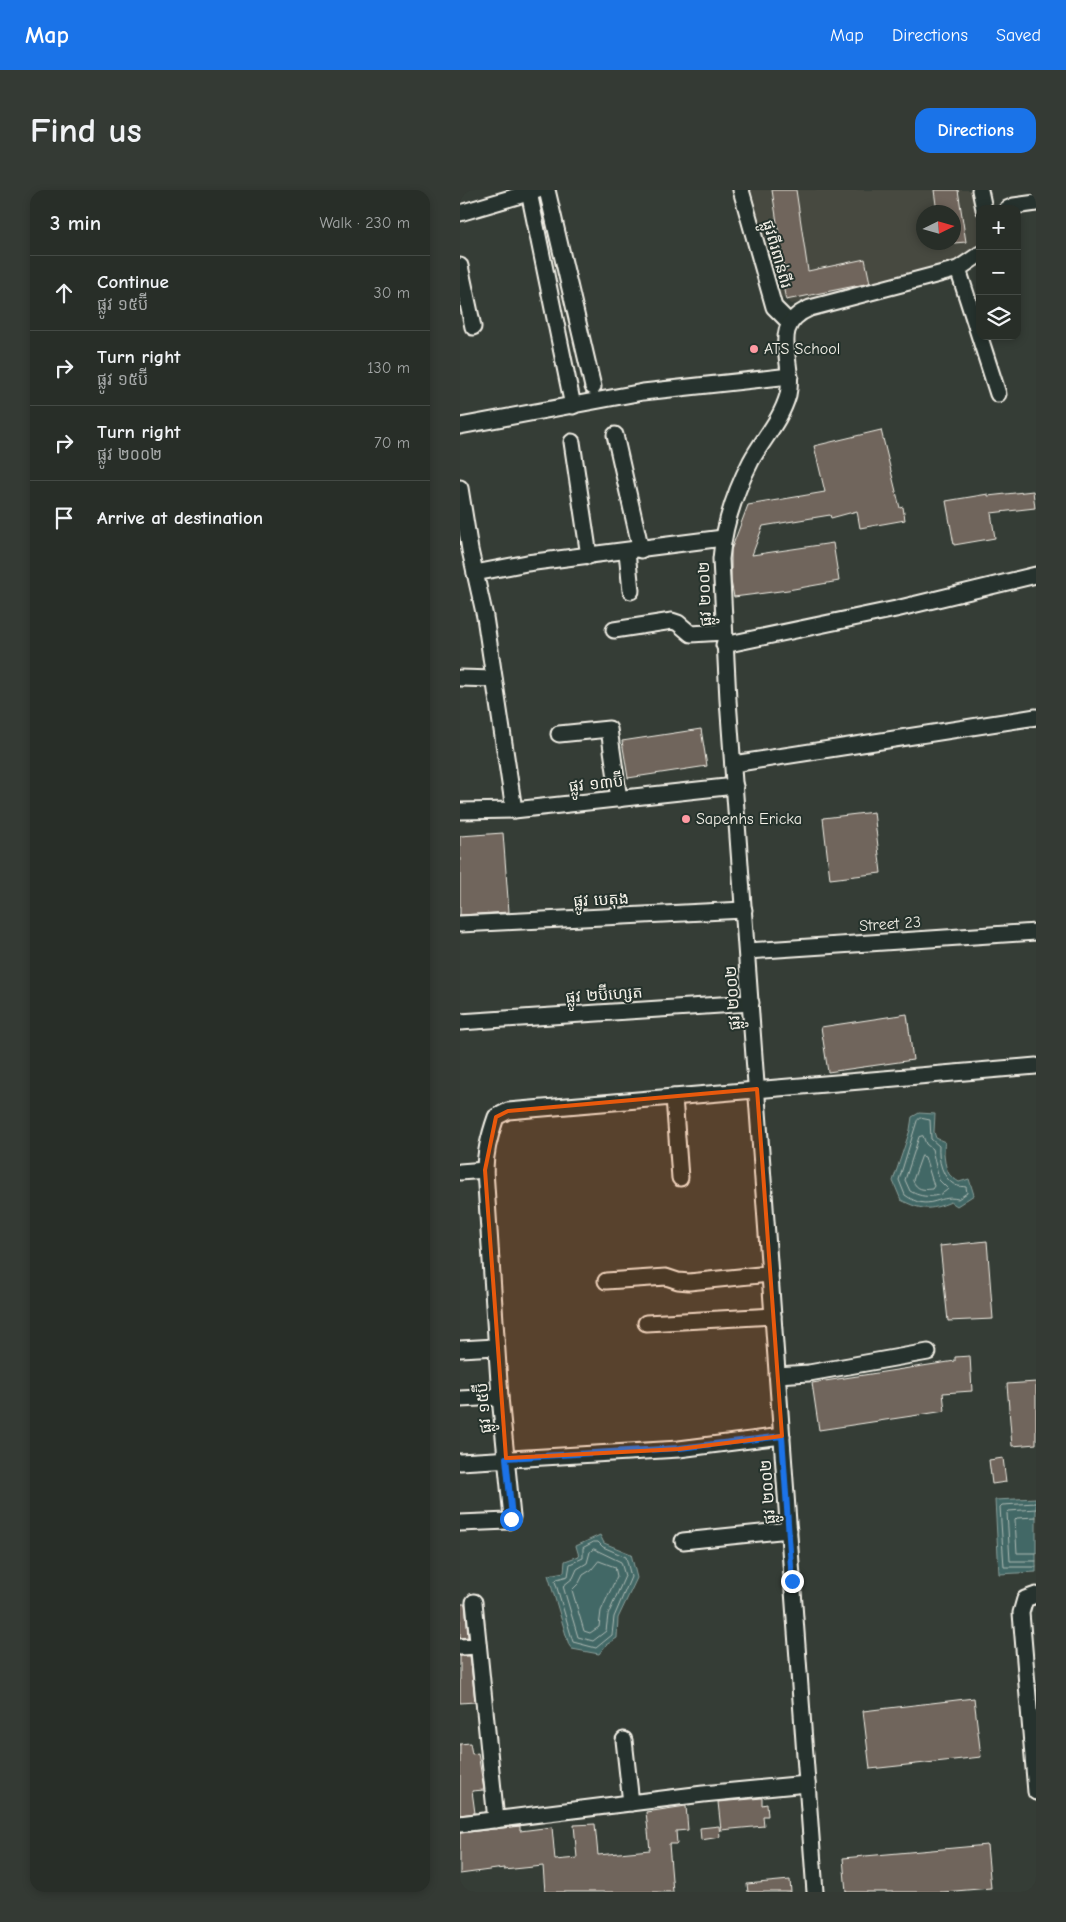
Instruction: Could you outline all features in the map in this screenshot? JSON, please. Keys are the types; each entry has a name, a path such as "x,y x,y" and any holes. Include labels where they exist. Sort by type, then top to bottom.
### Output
{"street":[{"path":"547,190 593,387"},
{"name":"ផ្លូវពីរពាន់ពីរ","path":"741,190 774,307 789,322"},
{"path":"980,190 983,205"},
{"path":"460,214 512,193 534,191 573,406"},
{"path":"1021,205 1036,203"},
{"path":"789,322 801,312 810,308 958,269 976,257"},
{"path":"460,266 474,327"},
{"path":"958,269 998,394"},
{"name":"ផ្លូវ ២០០២","path":"789,322 786,336 790,376 788,394 783,410 752,461 731,506 723,538 721,559 724,638 815,1892"},
{"path":"460,426 643,392 790,376"},
{"path":"616,435 634,550 631,592"},
{"path":"572,442 589,556"},
{"path":"460,488 465,550 475,573 485,617 514,810"},
{"path":"475,573 527,564 723,538"},
{"path":"614,630 672,621 678,623 691,634 724,638 896,609 1036,575"},
{"path":"460,678 494,679"},
{"path":"733,764 1036,717"},
{"path":"559,734 609,729 619,799"},
{"name":"ផ្លូវ ១៣ប៊ី","path":"460,811 514,810 735,786"},
{"name":"ផ្លូវ បេតុង","path":"460,924 744,910"},
{"name":"Street 23","path":"747,951 1036,932"},
{"name":"ផ្លូវ ២ប៊ីហ្សេត","path":"460,1022 751,1003"},
{"path":"680,1178 674,1096 1036,1066"},
{"name":"ផ្លូវ ១៥ប៊ី","path":"460,1524 508,1521 512,1517 496,1347 485,1170 485,1158 490,1132 496,1117 508,1111 674,1096"},
{"path":"460,1172 485,1170"},
{"path":"606,1282 666,1276 678,1281 689,1282 770,1274"},
{"path":"646,1323 773,1316"},
{"path":"460,1349 496,1347"},
{"path":"777,1375 808,1373 928,1352"},
{"path":"460,1399 500,1397"},
{"path":"460,1462 679,1448 782,1436"},
{"path":"683,1541 789,1530"},
{"path":"1036,1595 1025,1599 1021,1613 1036,1792"},
{"path":"474,1602 496,1820"},
{"path":"460,1647 478,1646"},
{"path":"624,1740 631,1803"},
{"path":"460,1824 807,1784"}],"highlighted area":[{"path":"757,1089 782,1436 679,1449 506,1458 485,1170 496,1117 508,1111"}],"shaded area":[{"path":"751,190 973,190 976,208 976,249 969,256 792,304 781,297"}],"water":[{"path":"919,1113 935,1114 934,1132 936,1138 945,1142 944,1158 949,1174 959,1182 969,1179 974,1195 957,1206 951,1202 931,1208 914,1206 901,1200 893,1181 910,1130 912,1117"},
{"path":"1036,1498 1036,1572 999,1574 995,1500"},
{"path":"600,1535 604,1543 631,1554 637,1578 618,1618 617,1638 606,1645 599,1654 572,1649 569,1645 548,1575 564,1572 565,1561 579,1556 576,1546"}],"building":[{"path":"772,190 796,190 808,271 865,259 870,283 786,300 781,276 785,275"},
{"path":"934,190 958,190 960,205 936,205"},
{"path":"961,210 966,242 961,242"},
{"path":"881,430 900,508 903,507 905,520 860,528 857,511 831,518 830,515 763,526 752,555 833,543 839,581 734,597 731,581 731,550 748,505 825,492 814,446"},
{"path":"1033,491 1035,508 991,513 995,538 954,545 946,501 988,494 988,496"},
{"path":"701,729 707,766 628,778 622,741"},
{"path":"874,812 881,873 830,879 823,818"},
{"path":"503,833 509,912 460,915 460,836"},
{"path":"907,1014 913,1060 828,1072 821,1027"},
{"path":"987,1241 993,1319 948,1321 940,1246"},
{"path":"970,1356 972,1391 943,1393 945,1411 819,1430 812,1383 955,1361 955,1357"},
{"path":"1036,1382 1036,1444 1012,1446 1007,1384"},
{"path":"1003,1458 1006,1482 992,1484 989,1460"},
{"path":"460,1604 465,1604 468,1637 460,1638"},
{"path":"460,1656 470,1656 475,1702 460,1703"},
{"path":"974,1698 981,1757 870,1769 863,1711"},
{"path":"470,1743 472,1754 478,1753 484,1790 472,1791 475,1813 460,1815 460,1744"},
{"path":"762,1798 762,1805 767,1804 768,1816 763,1816 764,1826 721,1830 718,1802"},
{"path":"686,1806 688,1830 676,1831 677,1844 669,1844 673,1892 545,1892 543,1866 504,1870 504,1868 460,1874 460,1833 520,1826 520,1831 552,1827 555,1860 577,1858 574,1825 595,1824 598,1855 650,1850 646,1812"},
{"path":"719,1826 720,1837 701,1840 700,1828"},
{"path":"987,1845 991,1888 943,1892 846,1892 843,1858"},
{"path":"790,1880 791,1892 748,1892 747,1884"}],"place":[{"name":"ATS School","path":"754,349"},
{"name":"Sapenhs Ericka","path":"686,819"}],"route":[{"path":"511,1519 506,1458 679,1448 782,1436 792,1581"}]}
